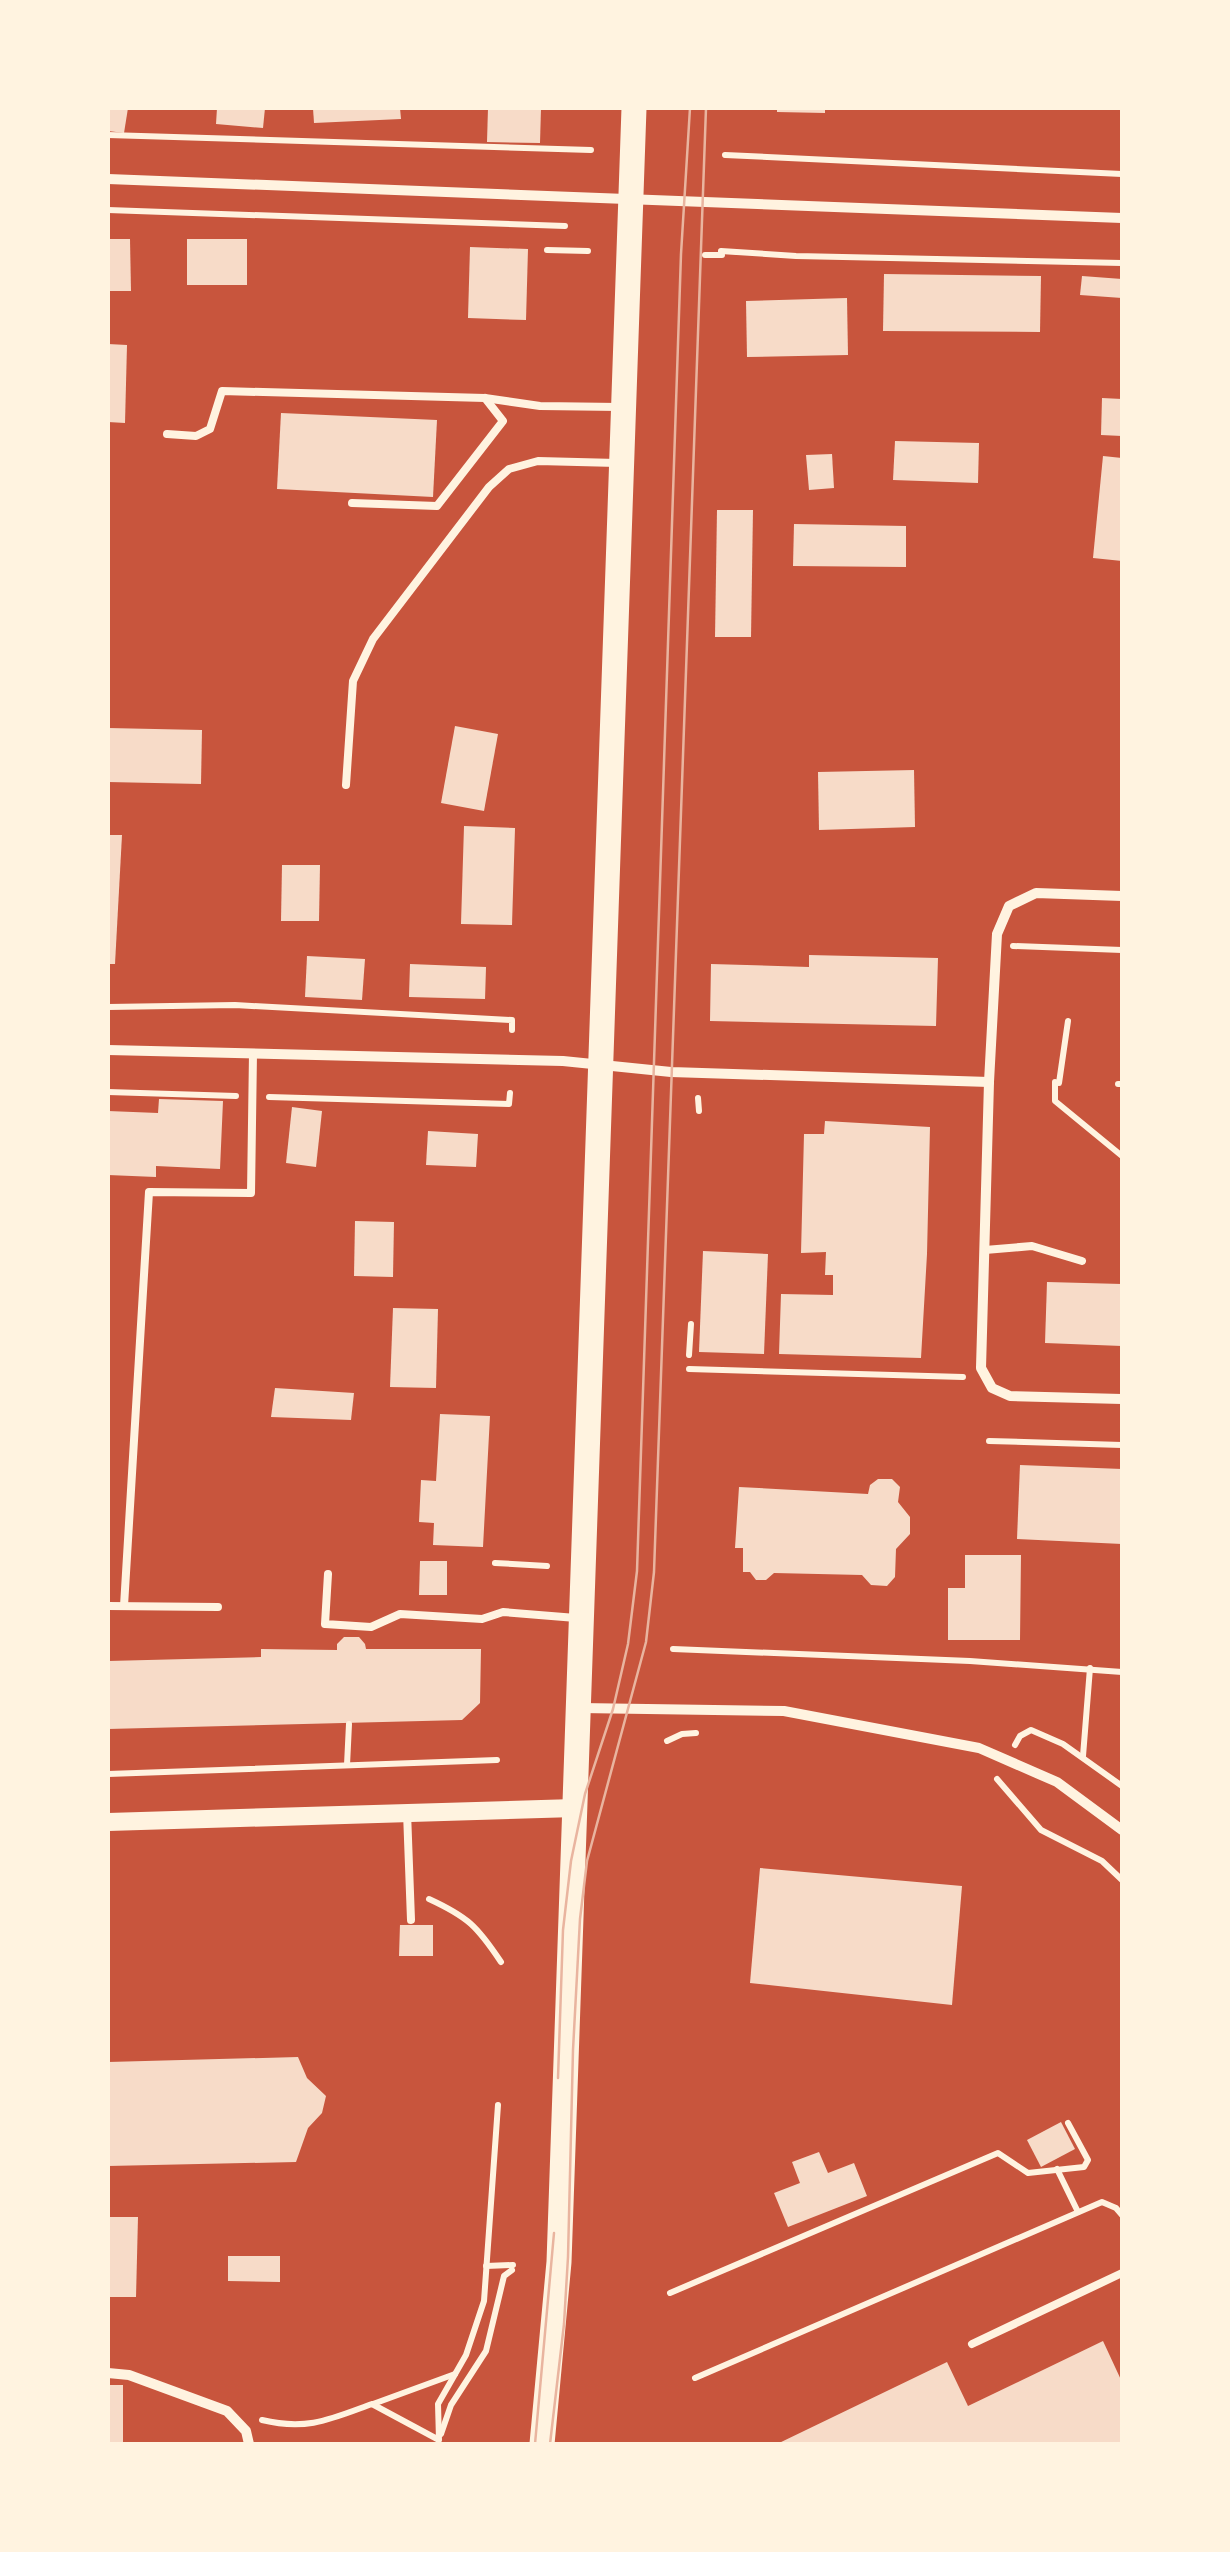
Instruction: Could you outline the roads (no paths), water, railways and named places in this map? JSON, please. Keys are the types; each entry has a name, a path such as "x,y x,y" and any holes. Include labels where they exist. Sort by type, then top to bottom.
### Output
{"main road":[{"path":"542,2444 560,2262 634,108"}],"street":[{"path":"108,179 1122,218"},
{"path":"1122,896 1036,894 1009,906 997,934 981,1368 989,1383 1010,1396 1122,1399"},
{"path":"108,1050 564,1061 684,1073 990,1082"},
{"path":"578,1708 784,1712 979,1748 1057,1782 1122,1830"},
{"path":"108,1822 575,1808"},
{"path":"108,2373 128,2375 226,2411 246,2431 249,2444"}],"lane":[{"path":"167,434 196,436 210,428 222,391 485,398 540,406 623,407"},
{"path":"352,503 437,506 503,421 485,398"},
{"path":"346,784 353,681 373,640 489,487 509,469 538,461 622,463"},
{"path":"124,1606 150,1192 251,1193 253,1053"},
{"path":"985,1250 1032,1246 1082,1261"},
{"path":"328,1574 326,1624 371,1627 400,1614 482,1619 503,1612 581,1618"},
{"path":"108,1606 218,1607"},
{"path":"407,1812 411,1920"},
{"path":"972,2344 1122,2272"}],"tram line":[{"path":"558,2078 563,1930 571,1861 585,1794 613,1709 628,1644 637,1571 681,254 690,108"},
{"path":"550,2444 568,2257 580,1919 587,1861 646,1642 654,1572 706,108"},
{"path":"535,2444 554,2233"}]}
